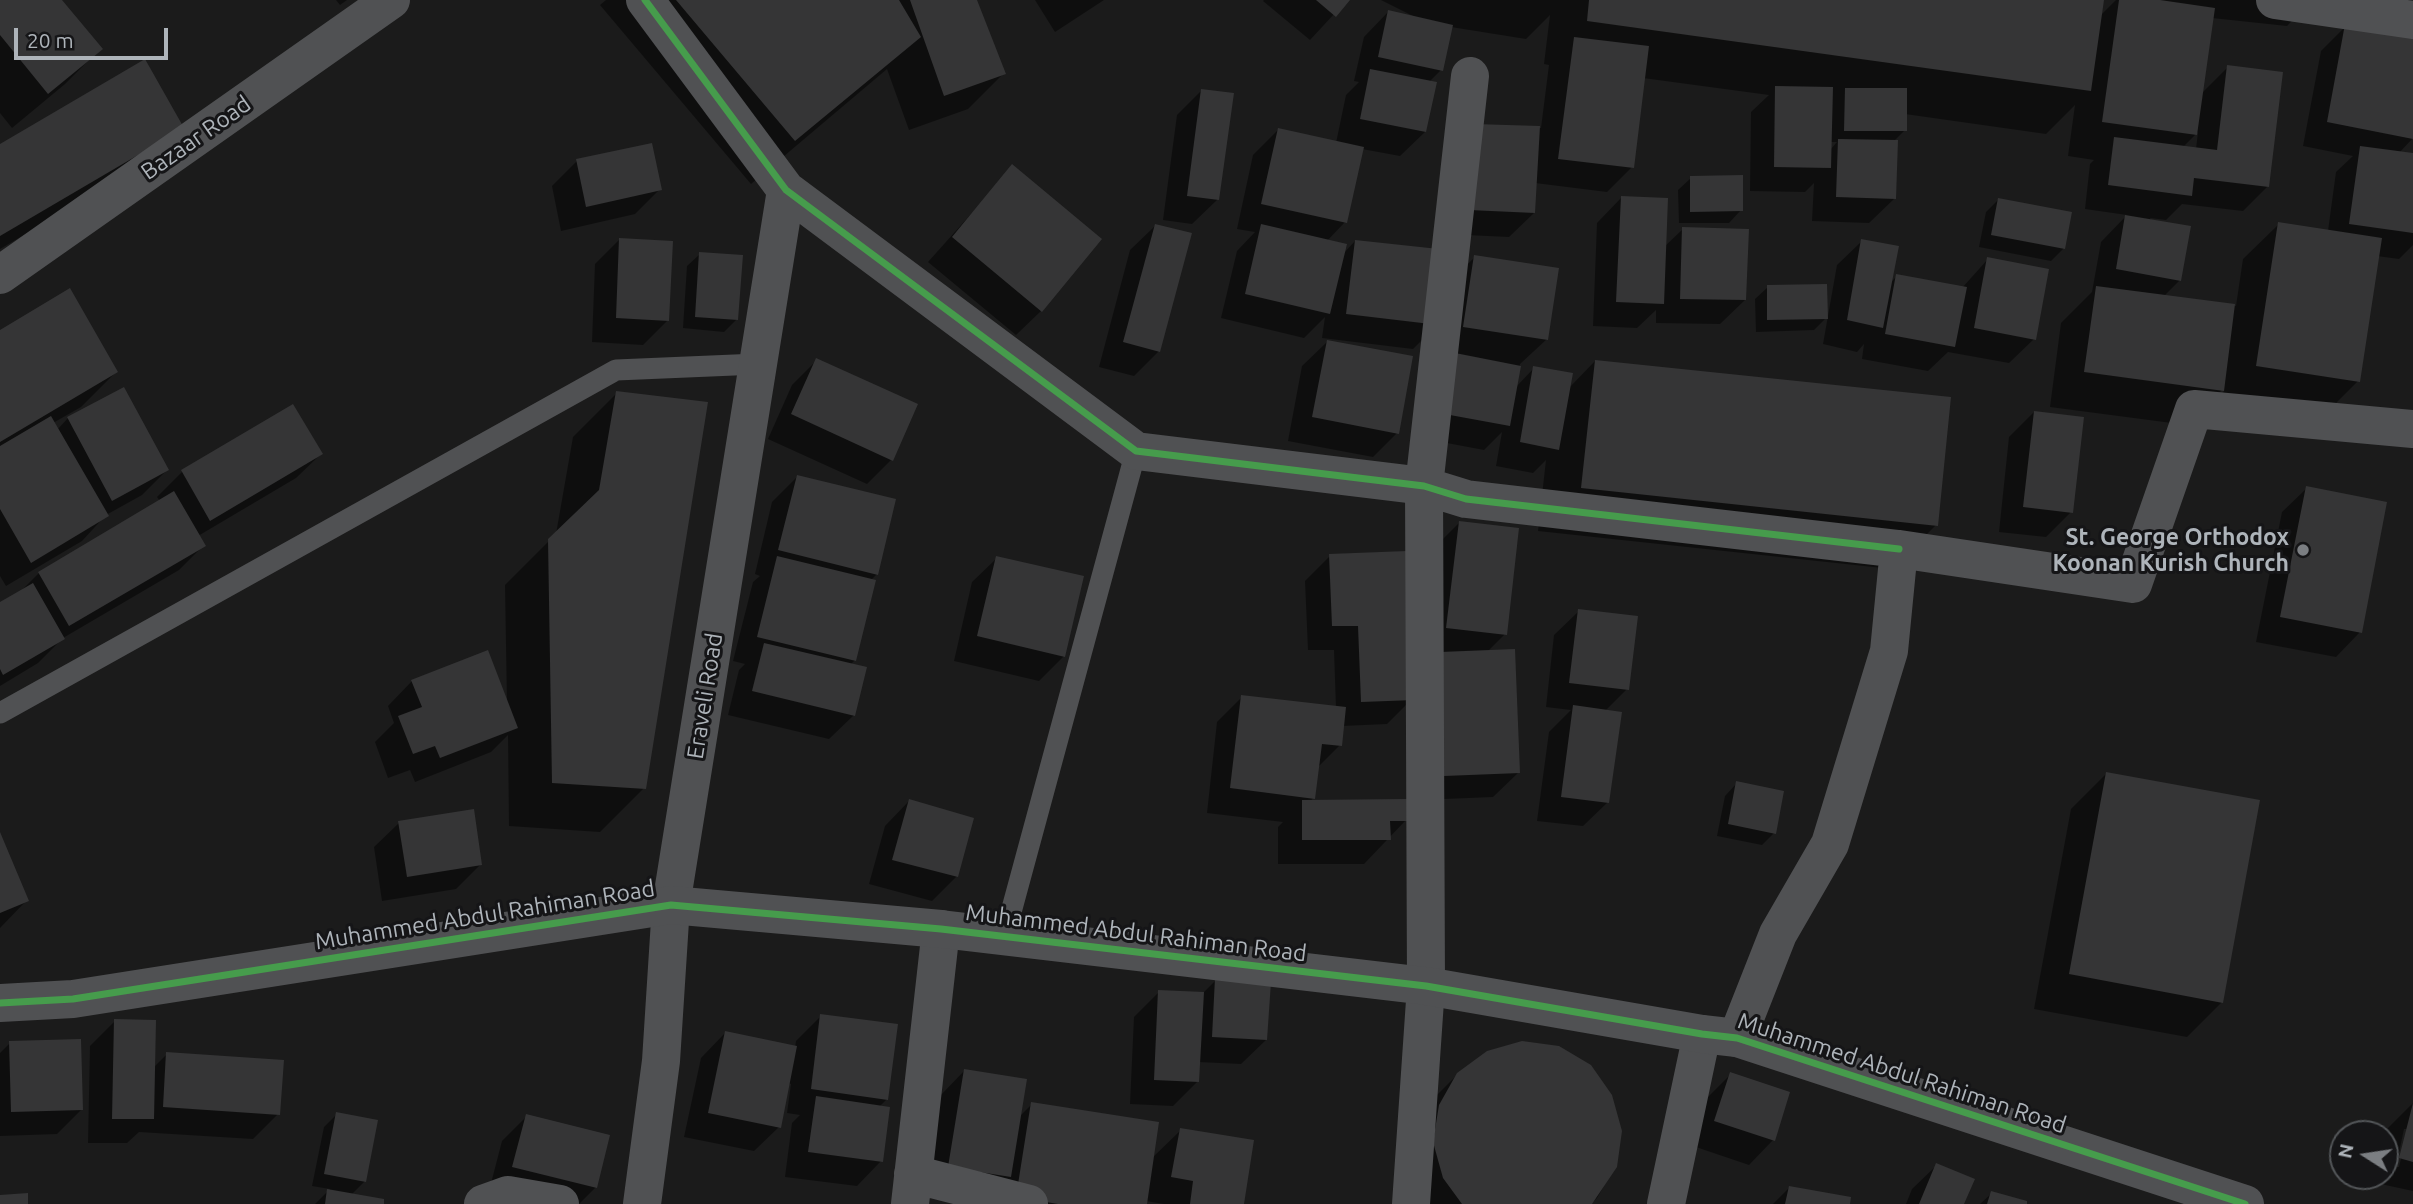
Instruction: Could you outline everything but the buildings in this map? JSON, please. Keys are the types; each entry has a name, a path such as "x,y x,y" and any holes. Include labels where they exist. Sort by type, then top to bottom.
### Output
{"street":[{"name":"Bazaar Road","path":"0,275 391,0"},
{"path":"645,0 786,190 1136,451 1424,486 1466,499 1899,548 2133,584 2194,409 2413,429"},
{"path":"2275,0 2333,5 2413,20"},
{"path":"1411,1204 1426,986 1424,486 1470,76"},
{"name":"Eraveli Road","path":"642,1204 661,1061 671,905 786,190"},
{"path":"1666,1204 1719,1036 1830,844 1889,651 1899,548"},
{"name":"Muhammed Abdul Rahiman Road","path":"0,1003 73,999 671,905 941,929 1426,986 1719,1036 2245,1204"},
{"path":"941,929 911,1189 1029,1204"},
{"path":"483,1204 508,1195 560,1204"}],"lane":[{"path":"0,713 616,370 758,364"},
{"path":"1004,938 1136,451"}],"cycle path":[{"path":"645,0 786,190 1136,451 1424,486 1466,499 1899,549"},
{"path":"0,1003 73,999 671,905 941,929 1426,986 1737,1038 2245,1204"}],"place":[{"name":"St. George Orthodox Koonan Kurish Church","path":"2303,550"}]}
